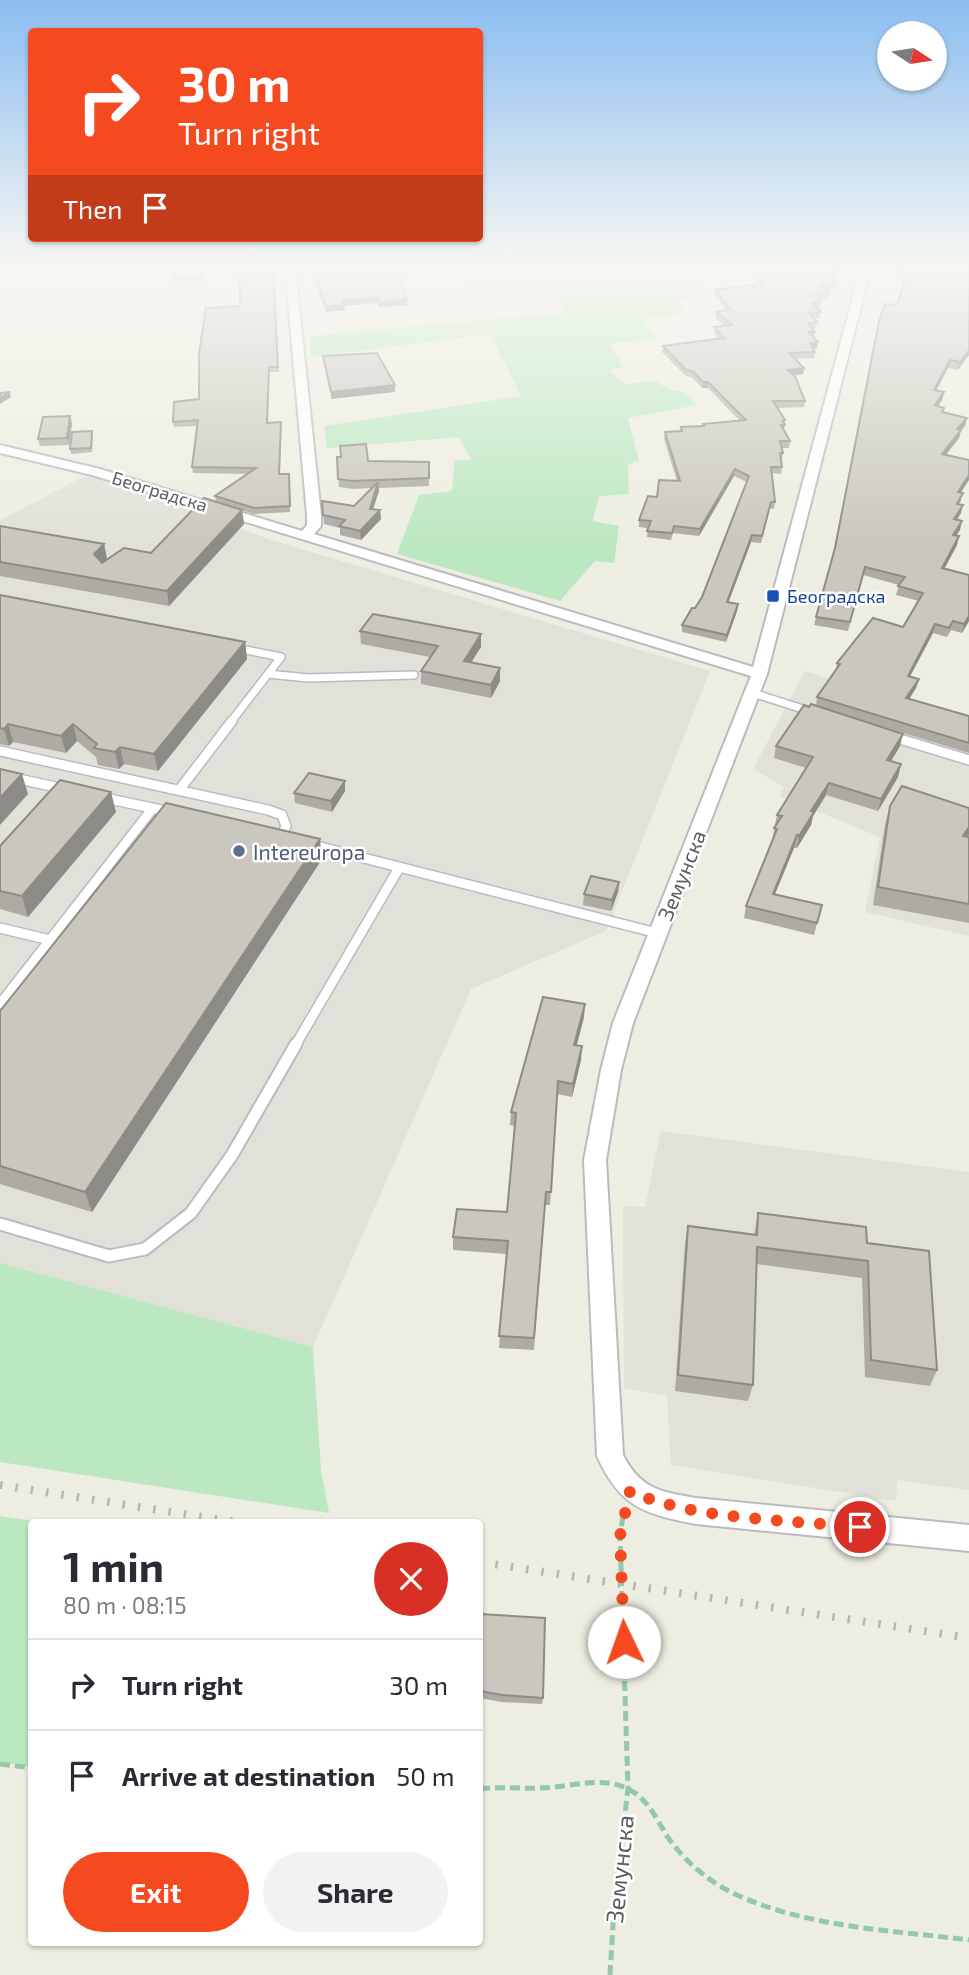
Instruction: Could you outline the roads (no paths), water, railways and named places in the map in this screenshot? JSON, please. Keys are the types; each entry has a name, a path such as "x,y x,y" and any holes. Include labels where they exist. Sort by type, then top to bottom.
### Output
{"street":[{"path":"299,359 314,515 314,526 304,537"},
{"name":"Земунска","path":"842,359 753,693 623,1023 611,1070 595,1160 610,1456 620,1479 630,1491 655,1503 696,1511 969,1538"},
{"name":"Београдска","path":"0,449 96,471 304,537 759,674"}],"lane":[{"path":"180,789 281,656 228,646"},
{"path":"268,674 299,678 414,675"},
{"path":"753,693 816,713"},
{"path":"880,733 969,760"},
{"path":"0,751 239,801 282,816 286,826 281,837"},
{"path":"0,775 76,791"},
{"path":"89,794 178,814"},
{"path":"0,1004 153,808"},
{"path":"268,834 657,933"},
{"path":"0,1224 109,1256 145,1250 191,1213 232,1154 399,869"},
{"path":"0,928 50,940"}],"railway":[{"path":"0,1485 216,1519"},
{"path":"483,1562 969,1638"}],"place":[{"name":"Београдска","path":"773,596"},
{"name":"Intereuropa","path":"239,851"}]}
